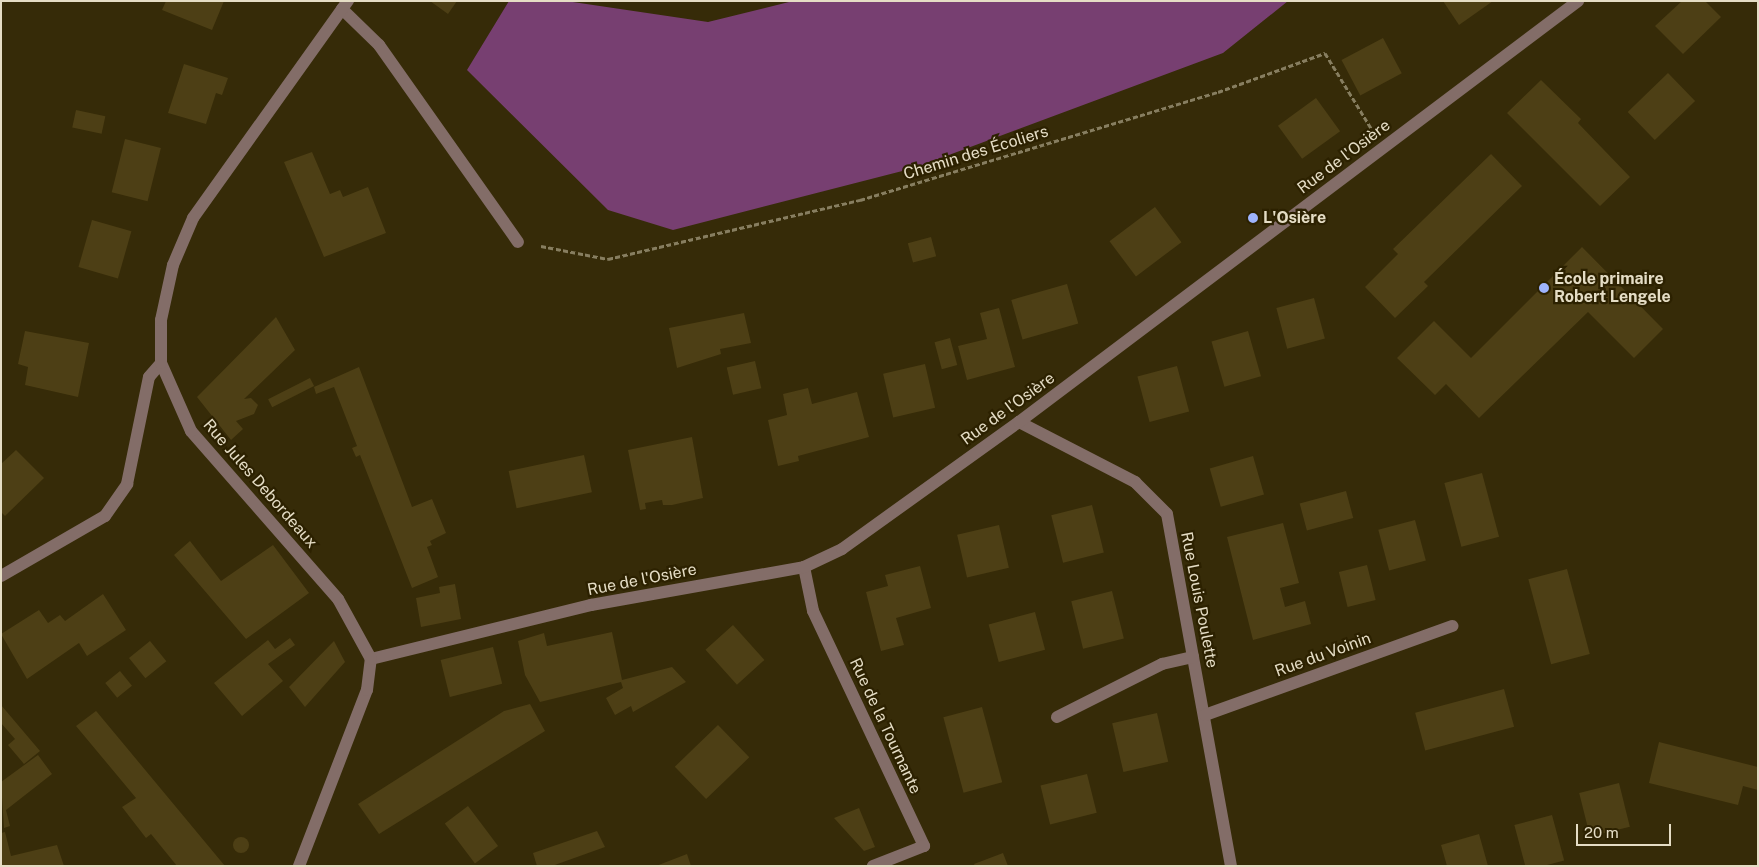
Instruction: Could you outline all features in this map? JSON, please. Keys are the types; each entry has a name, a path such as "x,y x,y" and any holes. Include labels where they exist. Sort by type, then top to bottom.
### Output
{"street":[{"name":"Rue de l'Osière","path":"371,659 591,605 804,567 842,548 1019,422 1578,1"},
{"path":"345,5 379,45 518,242"},
{"name":"Rue Jules Debordeaux","path":"345,5 193,218 173,266 161,320 161,363 191,431 338,599 371,659"},
{"path":"1,576 105,516 128,484 149,377 161,363"},
{"name":"Rue Louis Poulette","path":"1019,422 1135,482 1167,514 1193,657 1206,715 1230,866"},
{"name":"Rue de la Tournante","path":"804,567 813,611 924,846 873,866"},
{"name":"Rue du Voinin","path":"1206,715 1452,626"},
{"path":"1057,716 1162,664 1193,657"},
{"path":"299,866 367,690 371,659"}],"path":[{"name":"Chemin des Écoliers","path":"518,242 608,259 860,200 1218,92 1325,53 1382,148"}],"shaded area":[{"path":"509,1 566,1 708,22 793,1 1288,1 1223,53 914,168 673,230 608,210 467,70"}],"building":[{"path":"166,1 224,1 212,30 162,10"},
{"path":"430,1 457,1 448,14"},
{"path":"1443,1 1493,1 1459,25"},
{"path":"1682,1 1705,1 1721,17 1683,54 1655,26"},
{"path":"1383,38 1402,73 1360,95 1342,60"},
{"path":"184,64 228,78 222,95 216,93 206,124 168,113"},
{"path":"1668,73 1695,101 1655,140 1628,112"},
{"path":"1541,80 1581,119 1578,123 1630,177 1600,206 1507,113"},
{"path":"1316,98 1340,131 1302,159 1278,126"},
{"path":"76,110 105,116 102,134 72,128"},
{"path":"125,139 161,148 148,201 112,192"},
{"path":"312,152 330,194 340,190 343,197 368,187 386,233 324,257 284,162"},
{"path":"1491,154 1522,186 1424,282 1428,286 1395,318 1365,287 1398,254 1393,249"},
{"path":"1155,207 1181,242 1136,276 1109,241"},
{"path":"92,220 131,231 118,278 78,267"},
{"path":"931,237 936,256 913,263 908,243"},
{"path":"1582,247 1663,329 1634,358 1588,312 1479,418 1446,384 1435,395 1397,358 1434,321 1471,358"},
{"path":"1067,284 1078,323 1023,339 1011,300"},
{"path":"1314,298 1325,339 1287,349 1276,308"},
{"path":"999,308 1015,367 967,380 958,346 987,339 980,313"},
{"path":"744,313 751,343 720,349 721,354 677,368 669,328"},
{"path":"276,317 295,350 244,399 251,398 258,405 254,414 236,421 243,429 231,440 197,397"},
{"path":"25,331 89,343 78,397 25,385 28,367 18,364"},
{"path":"1248,331 1261,376 1224,387 1211,341"},
{"path":"950,338 957,365 942,369 935,342"},
{"path":"755,361 761,388 733,395 727,368"},
{"path":"925,364 935,408 893,418 883,374"},
{"path":"1177,366 1189,411 1150,422 1137,377"},
{"path":"359,367 412,507 432,499 446,533 430,541 432,545 427,547 438,577 412,588 360,455 356,457 352,448 357,446 334,387 316,394 314,387"},
{"path":"310,378 314,386 272,407 268,399"},
{"path":"808,388 812,404 857,392 869,437 798,456 799,461 778,466 768,420 787,415 783,394"},
{"path":"692,437 703,498 672,505 663,505 662,500 645,503 646,509 640,510 628,450"},
{"path":"16,450 44,478 5,516 1,512 1,464"},
{"path":"584,455 592,492 517,508 509,471"},
{"path":"1253,456 1264,494 1221,507 1210,468"},
{"path":"1482,473 1499,537 1461,547 1444,483"},
{"path":"1346,491 1353,518 1307,530 1300,503"},
{"path":"1092,505 1104,553 1063,563 1051,515"},
{"path":"1415,520 1426,561 1389,570 1378,530"},
{"path":"1283,523 1299,583 1280,588 1285,607 1305,601 1311,624 1253,640 1227,537"},
{"path":"999,525 1009,568 967,578 957,535"},
{"path":"190,541 221,581 273,545 309,593 246,639 174,555"},
{"path":"1367,565 1376,600 1348,607 1339,572"},
{"path":"920,566 931,608 896,618 904,645 881,651 866,592 888,586 885,575"},
{"path":"1567,569 1590,654 1551,664 1528,579"},
{"path":"455,584 461,619 421,627 416,598 440,593 439,587"},
{"path":"1112,591 1124,639 1083,649 1071,601"},
{"path":"103,594 126,630 87,656 79,643 27,679 1,634 39,610 48,623 60,615 65,621"},
{"path":"1035,612 1045,650 999,662 989,624"},
{"path":"733,625 764,660 737,685 706,650"},
{"path":"612,632 622,680 672,667 686,682 633,712 631,706 615,715 606,698 623,688 621,682 540,702 525,675 518,641 544,633 547,646"},
{"path":"290,638 295,645 268,664 283,681 242,716 214,683 268,640 275,649"},
{"path":"150,641 166,661 145,678 129,658"},
{"path":"334,641 345,662 305,707 289,687"},
{"path":"493,647 502,684 450,697 441,660"},
{"path":"120,671 132,686 117,698 105,683"},
{"path":"1504,689 1514,727 1425,750 1415,713"},
{"path":"530,704 545,731 379,834 358,804 504,711"},
{"path":"1,705 40,751 24,764 8,745 15,739 1,723"},
{"path":"982,707 1002,782 964,793 943,717"},
{"path":"96,711 225,866 177,866 151,834 146,838 122,807 136,798 76,726"},
{"path":"1157,713 1168,762 1123,772 1112,723"},
{"path":"718,725 749,757 706,799 675,767"},
{"path":"1659,742 1758,767 1758,790 1743,786 1738,805 1649,783"},
{"path":"38,755 52,774 6,810 10,826 4,828 1,782"},
{"path":"1087,774 1097,813 1050,824 1040,786"},
{"path":"1619,783 1630,827 1590,837 1579,793"},
{"path":"468,806 498,846 475,863 445,823"},
{"path":"859,808 875,847 864,851 834,818"},
{"path":"1552,815 1564,860 1543,866 1525,866 1514,825"},
{"path":"597,831 605,847 552,866 537,866 533,853"},
{"path":"5,832 11,856 57,845 64,866 1,866 1,833"},
{"path":"1479,834 1488,866 1447,866 1441,845"},
{"path":"241,837 249,845 241,853 233,845"},
{"path":"1003,853 1008,866 975,866 974,864"},
{"path":"687,854 691,866 656,866"}],"place":[{"name":"L'Osière","path":"1253,218"},
{"name":"École primaire Robert Lengele","path":"1544,288"}]}
